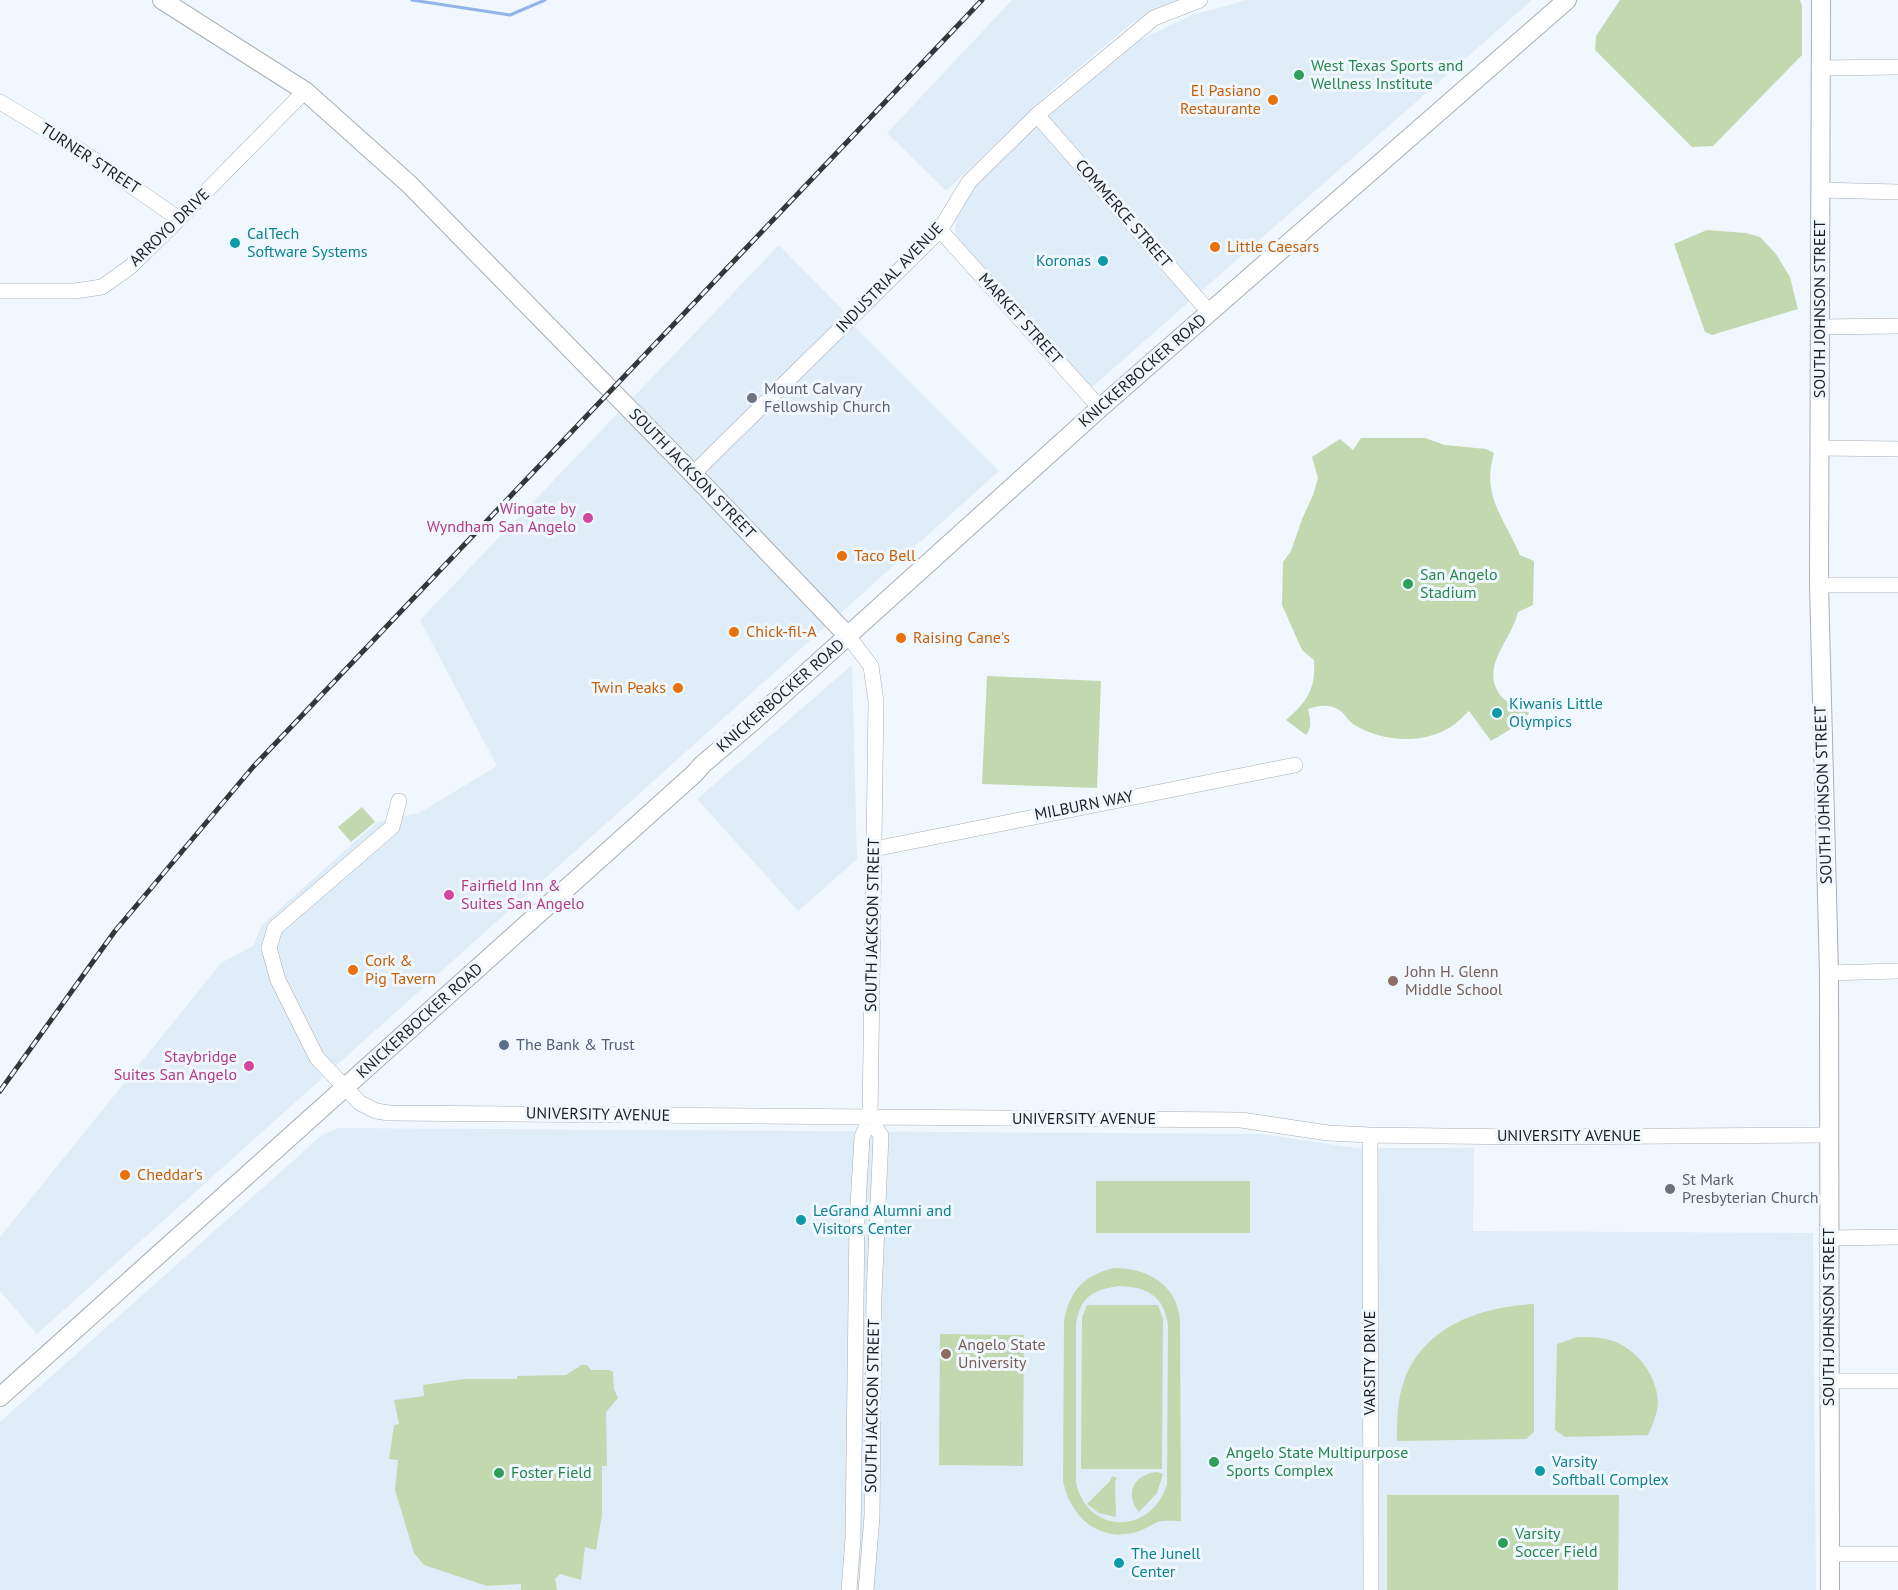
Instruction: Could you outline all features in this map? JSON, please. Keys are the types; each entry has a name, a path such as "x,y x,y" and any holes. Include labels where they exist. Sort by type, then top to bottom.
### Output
{"main road":[{"name":"SOUTH JACKSON STREET","path":"162,0 305,91 409,184 848,636"},
{"name":"KNICKERBOCKER ROAD","path":"0,1397 1100,408 1568,0"},
{"name":"SOUTH JOHNSON STREET","path":"1821,0 1819,585 1829,973 1830,1590"}],"street":[{"name":"INDUSTRIAL AVENUE","path":"693,474 940,230 969,182 1037,115 1154,18 1200,0"},
{"path":"1821,68 1898,67"},
{"name":"ARROYO DRIVE","path":"0,291 75,291 102,286 130,267 305,91"},
{"name":"TURNER STREET","path":"0,102 83,152 179,219"},
{"name":"COMMERCE STREET","path":"1037,115 1210,313"},
{"path":"1820,190 1898,192"},
{"name":"MARKET STREET","path":"940,230 1100,408"},
{"path":"1820,327 1898,326"},
{"path":"1820,448 1898,449"},
{"path":"1819,585 1898,585"},
{"name":"SOUTH JACKSON STREET","path":"848,636 871,666 875,694 870,1118 861,1137 857,1222 853,1538 849,1590"},
{"name":"MILBURN WAY","path":"874,849 1295,765"},
{"name":"UNIVERSITY AVENUE","path":"399,801 392,827 275,928 269,948 278,980 318,1058 360,1103 376,1111 389,1113 1241,1120 1370,1136 1829,1135"},
{"path":"1829,973 1898,971"},
{"name":"SOUTH JACKSON STREET","path":"866,1590 872,1516 874,1285 881,1136 870,1118"},
{"name":"VARSITY DRIVE","path":"1370,1136 1371,1590"},
{"path":"1828,1238 1898,1237"},
{"path":"1829,1381 1898,1381"},
{"path":"1829,1554 1898,1554"}],"shaded area":[{"path":"1012,0 1180,0 1131,24 1054,88 946,191 887,133"},
{"path":"1247,0 1532,0 1090,389 955,235 956,216 974,188 1008,150 1142,39 1192,15"},
{"path":"779,245 842,309 857,329 999,471 37,1334 0,1291 0,1237 221,963 253,946 262,925 377,822 419,813 497,766 420,620"},
{"path":"852,665 857,859 798,911 697,799"},
{"name":"Angelo State University","path":"339,1128 1261,1134 1357,1148 1474,1148 1473,1231 1813,1233 1816,1590 0,1590 0,1422 322,1135"}],"green space":[{"path":"1620,0 1800,0 1802,55 1713,146 1692,147 1595,50 1596,36"},
{"path":"1707,230 1746,233 1760,237 1776,254 1790,277 1798,309 1712,335 1705,332 1674,244"},
{"name":"San Angelo Stadium","path":"1361,438 1425,438 1445,445 1486,449 1494,453 1490,482 1496,506 1520,555 1534,561 1533,605 1518,612 1494,671 1494,682 1502,698 1518,702 1529,713 1521,723 1491,741 1469,711 1447,729 1412,739 1387,737 1364,730 1353,724 1339,710 1327,706 1308,709 1310,726 1306,735 1286,720 1300,707 1309,694 1312,687 1314,660 1302,650 1282,605 1283,562 1291,551 1318,478 1312,457 1340,439 1353,450"},
{"path":"987,676 1101,681 1097,788 982,784"},
{"path":"362,807 375,822 351,842 338,827"},
{"path":"1096,1181 1250,1181 1250,1233 1096,1233"},
{"path":"1114,1268 1126,1269 1138,1271 1158,1280 1173,1297 1178,1307 1180,1320 1181,1521 1160,1521 1136,1532 1120,1534 1096,1529 1078,1515 1066,1493 1063,1481 1064,1322 1066,1311 1079,1286 1103,1271","holes":["1119,1286 1145,1291 1158,1300 1166,1315 1168,1325 1167,1484 1159,1501 1148,1513 1135,1520 1120,1522 1106,1520 1093,1512 1083,1500 1076,1483 1076,1325 1084,1301 1089,1296 1101,1290"]},
{"path":"1534,1304 1534,1432 1526,1439 1397,1441 1398,1411 1404,1381 1413,1362 1425,1346 1440,1333 1474,1315"},
{"path":"1087,1305 1158,1305 1163,1319 1162,1469 1081,1469 1082,1317"},
{"path":"940,1334 1024,1335 1023,1466 939,1465"},
{"path":"1577,1337 1603,1338 1618,1343 1634,1353 1646,1368 1655,1385 1658,1403 1648,1435 1565,1437 1555,1430 1557,1344"},
{"name":"Foster Field","path":"581,1365 587,1365 591,1370 613,1372 614,1389 618,1398 606,1412 607,1466 602,1466 602,1515 596,1550 585,1547 581,1580 560,1574 555,1579 557,1590 521,1590 521,1584 487,1586 424,1565 414,1553 395,1490 398,1460 389,1459 394,1425 399,1424 394,1400 424,1396 423,1385 465,1379 517,1379 517,1376 566,1375"},
{"path":"1157,1472 1163,1474 1157,1493 1139,1512 1132,1498 1134,1486 1142,1477"},
{"path":"1112,1476 1117,1478 1115,1482 1116,1517 1099,1513 1087,1504 1110,1481"},
{"name":"Varsity Soccer Field","path":"1387,1495 1619,1495 1618,1590 1387,1590"}],"waterway":[{"path":"412,0 510,15 545,0"}],"railway":[{"path":"0,1091 115,931 253,767 982,0"}],"place":[{"name":"West Texas Sports and Wellness Institute","path":"1299,75"},
{"name":"El Pasiano Restaurante","path":"1273,100"},
{"name":"CalTech Software Systems","path":"235,243"},
{"name":"Little Caesars","path":"1215,247"},
{"name":"Koronas","path":"1103,261"},
{"name":"Mount Calvary Fellowship Church","path":"752,398"},
{"name":"Wingate by Wyndham San Angelo","path":"588,518"},
{"name":"Taco Bell","path":"842,556"},
{"name":"San Angelo Stadium","path":"1408,584"},
{"name":"Chick-fil-A","path":"734,632"},
{"name":"Raising Cane's","path":"901,638"},
{"name":"Twin Peaks","path":"678,688"},
{"name":"Kiwanis Little Olympics","path":"1497,713"},
{"name":"Fairfield Inn & Suites San Angelo","path":"449,895"},
{"name":"Cork & Pig Tavern","path":"353,970"},
{"name":"John H. Glenn Middle School","path":"1393,981"},
{"name":"The Bank & Trust","path":"504,1045"},
{"name":"Staybridge Suites San Angelo","path":"249,1066"},
{"name":"Cheddar's","path":"125,1175"},
{"name":"St Mark Presbyterian Church","path":"1670,1189"},
{"name":"LeGrand Alumni and Visitors Center","path":"801,1220"},
{"name":"Angelo State University","path":"946,1354"},
{"name":"Angelo State Multipurpose Sports Complex","path":"1214,1462"},
{"name":"Varsity Softball Complex","path":"1540,1471"},
{"name":"Foster Field","path":"499,1473"},
{"name":"Varsity Soccer Field","path":"1503,1543"},
{"name":"The Junell Center","path":"1119,1563"}]}
